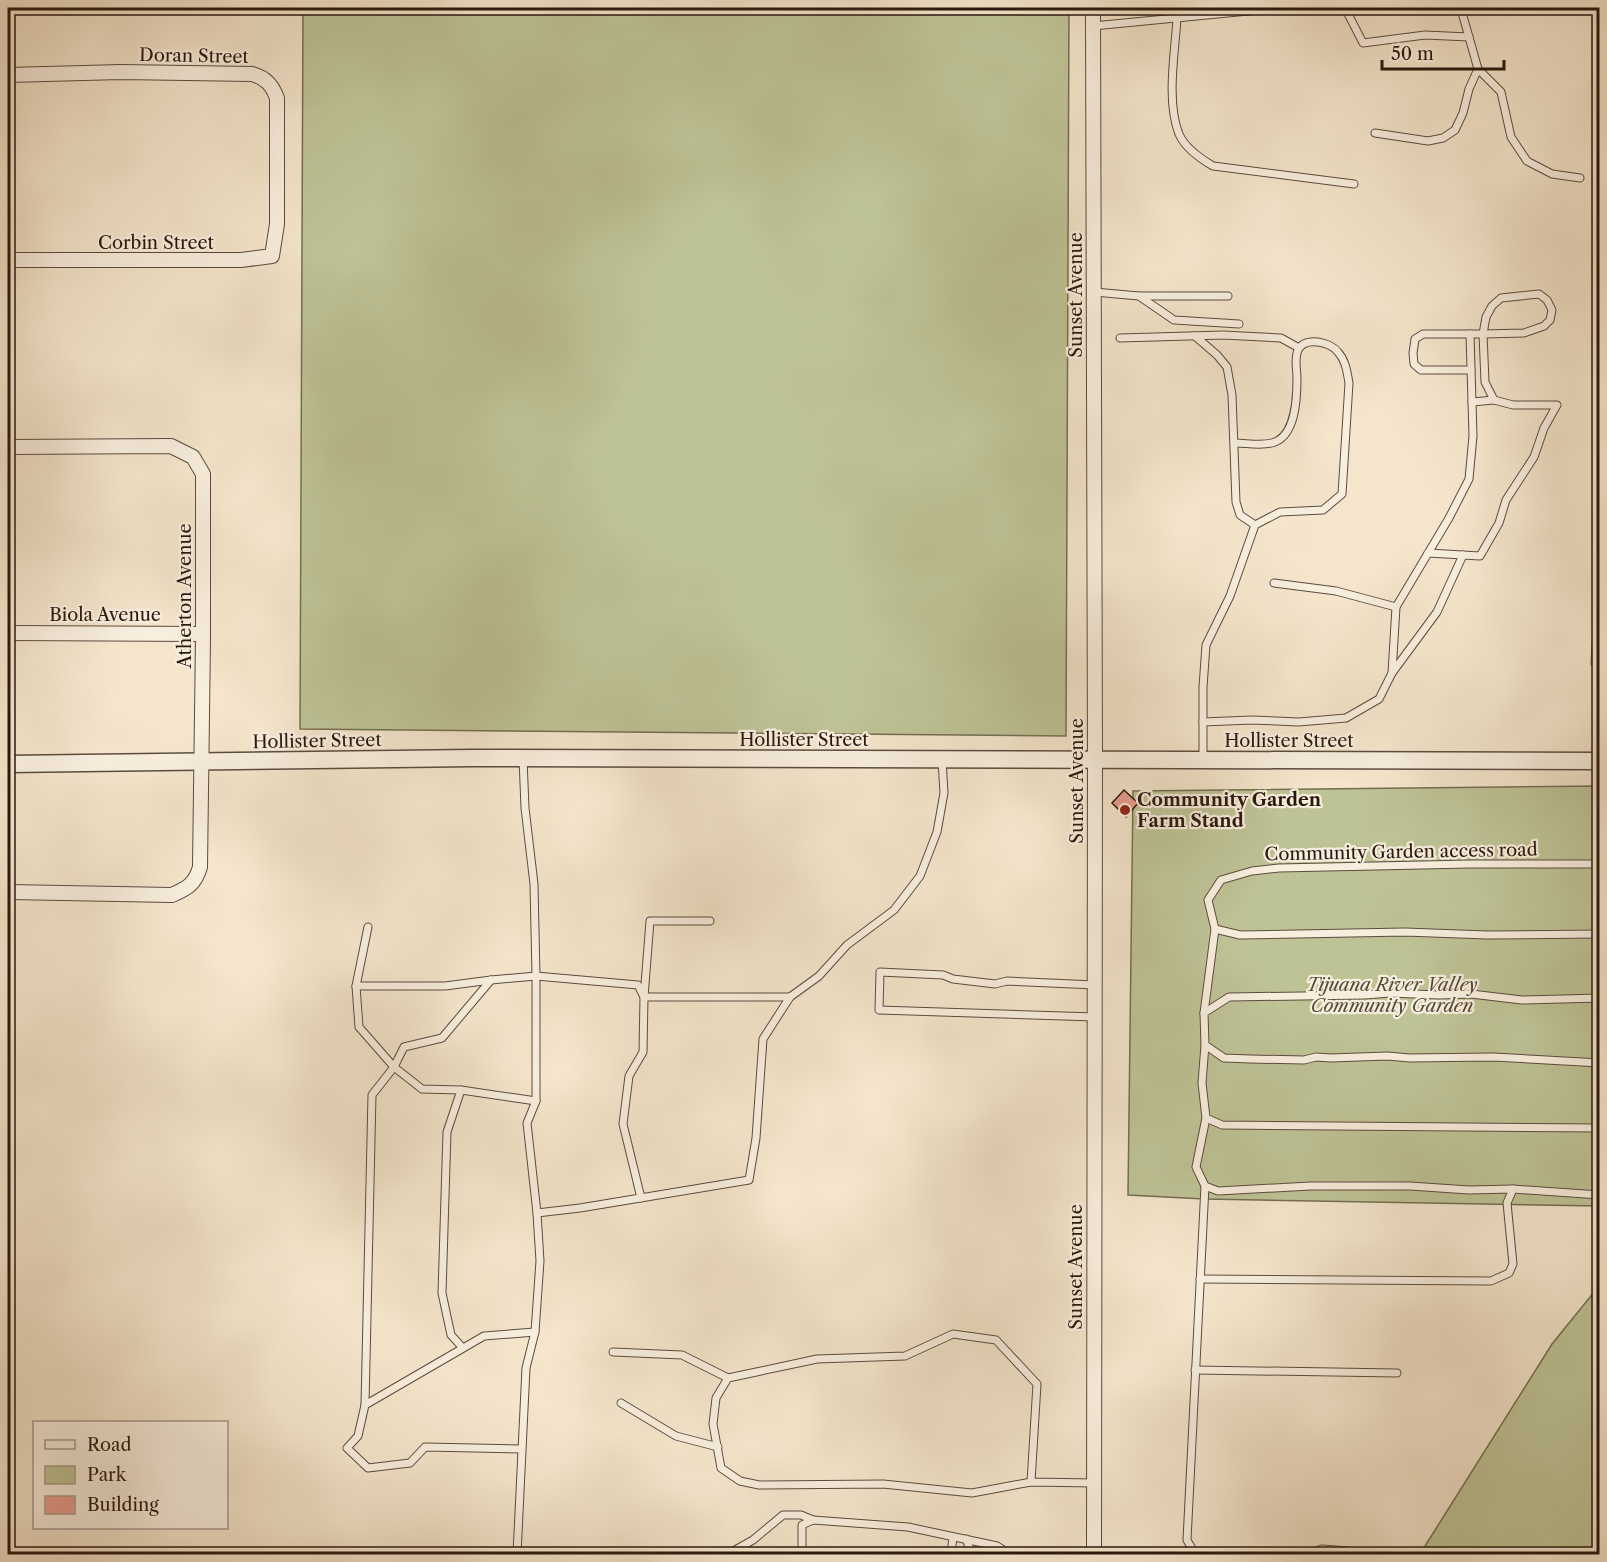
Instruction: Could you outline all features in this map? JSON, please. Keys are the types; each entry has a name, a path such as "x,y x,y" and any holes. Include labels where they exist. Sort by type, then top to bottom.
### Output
{"street":[{"name":"Sunset Avenue","path":"1093,8 1094,1554"},
{"name":"Doran Street","path":"8,75 121,72 252,74 262,77 273,88 277,98 277,224"},
{"name":"Corbin Street","path":"8,261 241,260 272,256 277,224"},
{"name":"Atherton Avenue","path":"8,447 171,446 194,457 203,474 200,867 196,879 189,888 172,895 8,892"},
{"name":"Biola Avenue","path":"8,633 203,634"},
{"name":"Hollister Street","path":"8,764 523,758 1599,761"}],"lane":[{"path":"1345,8 1363,43 1425,35 1469,37"},
{"path":"1093,26 1279,9 1461,8 1478,69 1501,92 1511,137 1527,161 1552,174 1580,178"},
{"path":"1177,18 1172,99 1180,136 1198,157 1214,166 1354,184"},
{"path":"1374,133 1428,141 1443,138 1455,130 1478,69"},
{"path":"1094,292 1139,296 1228,296"},
{"path":"1471,370 1421,370 1414,364 1415,339 1423,334 1483,334 1524,333 1544,326 1550,320 1552,310 1548,300 1539,294 1501,298 1492,306 1486,317 1483,334 1485,382 1494,400"},
{"path":"1139,296 1174,320 1239,324"},
{"path":"1392,673 1396,607 1469,479 1473,436 1470,334"},
{"path":"1120,338 1223,335 1281,338 1299,348"},
{"path":"1195,336 1218,355 1227,367 1232,395 1236,502 1240,514 1255,525"},
{"path":"1203,761 1203,687 1206,645 1230,596 1255,525 1280,512 1323,510 1342,494 1349,383 1346,365 1339,353 1316,342 1306,343 1299,348 1296,358 1297,379 1294,409 1286,432 1272,443 1234,443"},
{"path":"1428,554 1480,556 1498,524 1506,500 1534,457 1544,428 1557,405 1513,405 1494,400 1472,402"},
{"path":"1203,722 1252,720 1299,722 1346,718 1378,699 1392,673 1437,612 1463,555"},
{"path":"1274,583 1336,591 1396,607"},
{"path":"1599,584 1594,663 1599,671"},
{"path":"518,1554 526,1368 535,1332 540,1261 527,1123 536,1101 536,976 534,884 525,808 523,758"},
{"path":"537,1213 749,1180 756,1138 763,1039 790,998 819,976 847,945 894,910 920,876 939,822 944,793 942,760"},
{"name":"Community Garden access road","path":"1195,1554 1187,1540 1204,1186 1196,1167 1206,1118 1202,1083 1204,1013 1215,929 1208,900 1221,880 1252,871 1306,867 1599,864"},
{"path":"641,1198 623,1124 629,1076 643,1052 644,997 650,921 710,921"},
{"path":"368,927 356,986 359,1028 394,1067 422,1089 461,1090 536,1101"},
{"path":"1215,929 1240,935 1405,932 1487,935 1599,934"},
{"path":"1095,985 1007,981 995,984 953,979 943,975 880,972 879,1010 1095,1017"},
{"path":"356,986 445,986 536,976 638,985 644,997"},
{"path":"491,980 442,1038 404,1047 394,1067 372,1095 365,1405 358,1436 347,1448 368,1468 410,1463 424,1447 521,1449"},
{"path":"1204,1013 1229,997 1390,993 1471,994 1522,1000 1599,998"},
{"path":"644,997 790,998"},
{"path":"1204,1045 1224,1058 1304,1060 1316,1056 1331,1058 1493,1057 1599,1063"},
{"path":"461,1090 447,1132 442,1293 451,1335 462,1347"},
{"path":"1206,1118 1222,1125 1599,1128"},
{"path":"1204,1186 1218,1191 1310,1186 1410,1186 1599,1194"},
{"path":"1200,1279 1491,1281 1509,1273 1513,1264 1507,1203 1513,1189"},
{"path":"365,1405 484,1335 535,1332"},
{"path":"614,1352 682,1355 728,1378 817,1359 904,1356 953,1334 996,1340 1037,1384 1031,1482"},
{"path":"1195,1370 1397,1373"},
{"path":"728,1378 716,1398 713,1424 721,1468 741,1481 759,1485 884,1484 972,1493 1031,1482 1094,1483"},
{"path":"621,1403 676,1436 717,1448"},
{"path":"728,1554 753,1540 783,1515 801,1515 813,1520 908,1527 997,1546 1010,1554"},
{"path":"802,1554 802,1525 813,1520"},
{"path":"951,1554 953,1537"},
{"path":"966,1539 972,1554"},
{"path":"1307,1554 1322,1549 1348,1551"}],"green space":[{"path":"303,8 1069,8 1066,736 300,729"},
{"name":"Tijuana River Valley Community Garden","path":"1599,786 1599,1206 1204,1199 1128,1195 1133,791"},
{"path":"1599,1286 1599,1554 1420,1554 1552,1344"}],"building":[{"name":"Community Garden Farm Stand","path":"1124,790 1138,803 1126,817 1112,803"}],"place":[{"name":"Community Garden Farm Stand","path":"1125,810"}]}
